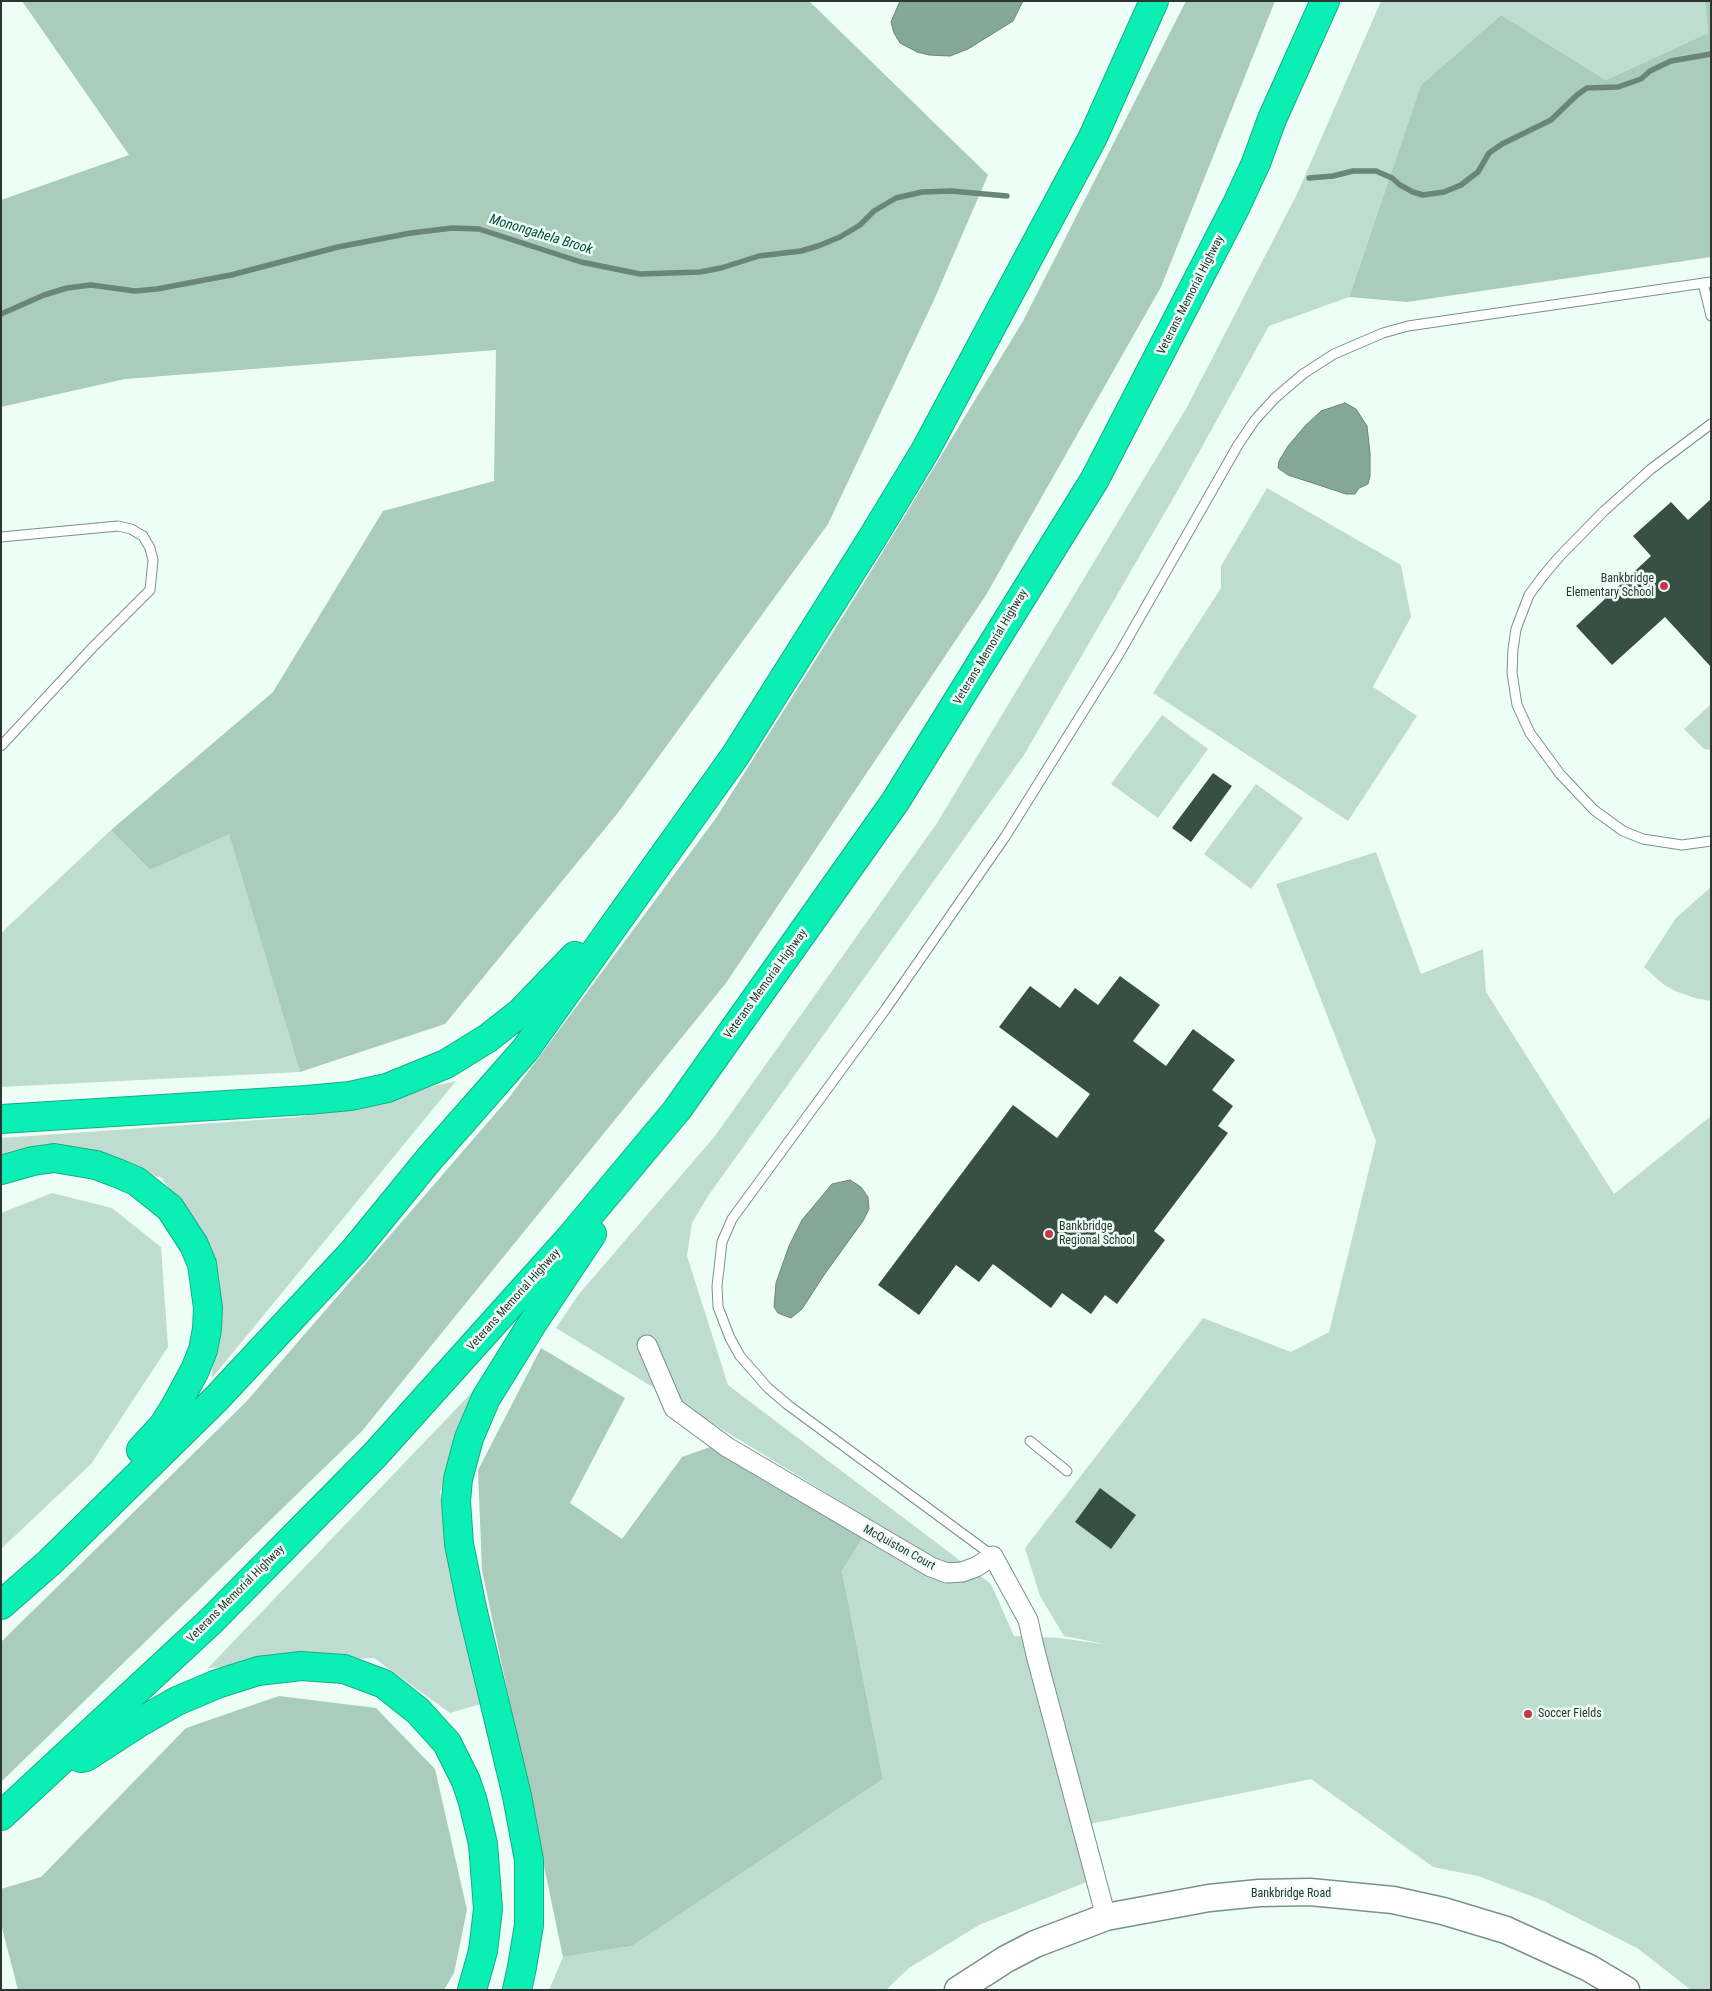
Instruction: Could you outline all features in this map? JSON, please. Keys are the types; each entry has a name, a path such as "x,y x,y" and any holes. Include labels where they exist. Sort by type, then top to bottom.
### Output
{"highway":[{"path":"1,1605 49,1563 216,1399 354,1251 430,1158 525,1050 735,756 866,548 924,451 1092,137 1154,1"},
{"name":"Veterans Memorial Highway","path":"1,1816 211,1621 374,1456 550,1259 677,1110 895,802 1095,479 1236,206 1256,163 1272,119 1325,1"},
{"path":"1,1119 307,1100 350,1096 387,1088 446,1064 488,1038 521,1012 582,948 605,938"},
{"path":"1,1170 33,1161 54,1158 96,1165 136,1181 170,1208 194,1245 202,1264 208,1315 203,1350 195,1370 163,1426 129,1465 96,1508 83,1529"},
{"path":"516,1990 522,1967 528,1925 529,1860 517,1796 472,1608 459,1544 456,1501 458,1479 468,1438 486,1398 532,1324 604,1217 608,1192"},
{"path":"60,1762 86,1757 146,1718 177,1701 216,1684 258,1671 301,1666 330,1667 358,1673 384,1684 418,1711 447,1743 466,1781 473,1802 483,1844 488,1909 483,1951 472,1990"}],"street":[{"name":"McQuiston Court","path":"647,1345 674,1408 727,1447 931,1567 948,1573 962,1572 976,1567 993,1556"},
{"path":"993,1556 1028,1620 1106,1917"},
{"name":"Bankbridge Road","path":"958,1990 1006,1959 1035,1944 1106,1917 1209,1898 1259,1893 1310,1892 1394,1900 1443,1911 1506,1930 1589,1968 1626,1990"}],"lane":[{"path":"993,1556 788,1405 768,1388 740,1356 730,1338 718,1307 717,1286 722,1242 732,1218 885,1010 1005,837 1119,654 1238,445 1275,398 1303,374 1334,354 1383,333 1408,326 1707,283 1711,316"},
{"path":"1711,424 1651,469 1604,511 1543,576 1529,595 1516,629 1512,673 1518,705 1530,733 1560,774 1601,815 1623,831 1643,839 1682,845 1711,841"},
{"path":"1,537 118,526 131,529 143,536 150,548 153,560 150,590 93,647 1,746"},
{"path":"1030,1441 1067,1471"}],"shaded area":[{"path":"22,1 809,1 988,175 934,300 828,524 617,814 445,1024 300,1072 229,834 150,870 111,830 273,692 383,511 494,481 496,350 125,379 1,407 1,200 129,155"},
{"path":"900,1 1023,1 1013,21 968,49 950,56 929,55 917,52 900,43 894,33 891,22"},
{"path":"1186,1 1275,1 1161,287 986,595 726,983 362,1431 1,1782 1,1642 246,1402 508,1099 716,818 862,586 1023,321"},
{"path":"1381,1 1705,1 1708,33 1606,80 1501,15 1421,85 1349,297 1269,326 1178,490 1024,755 708,1196 692,1223 687,1256 728,1385 991,1584 1014,1636 1059,1638 1109,1645 1064,1636 1040,1596 1025,1548 1203,1318 1291,1352 1329,1332 1376,1141 1276,884 1376,852 1421,974 1483,949 1486,992 1614,1194 1711,1116 1711,1990 1691,1990 1637,1948 1544,1901 1478,1876 1433,1867 1311,1779 1085,1825 1099,1877 979,1925 909,1968 886,1990 549,1990 563,1957 632,1946 883,1779 842,1571 871,1520 556,1328 579,1294 715,1136 937,823 1187,407 1297,194"},
{"path":"1705,1 1711,1 1711,257 1407,302 1349,297 1421,85 1501,15 1606,80 1708,33"},
{"path":"1345,403 1356,409 1367,426 1370,453 1368,484 1359,488 1355,494 1346,494 1288,475 1278,468 1279,461 1288,446 1305,426 1321,411"},
{"path":"1267,488 1401,565 1411,617 1373,687 1417,716 1348,821 1153,693 1221,588 1221,566"},
{"path":"1711,704 1711,750 1704,749 1684,729"},
{"path":"1162,715 1208,749 1158,818 1111,784"},
{"path":"1256,784 1303,818 1251,889 1204,854"},
{"path":"111,830 150,870 229,833 300,1072 1,1087 1,933"},
{"path":"1711,887 1711,1001 1675,991 1663,984 1644,967 1676,918"},
{"path":"456,1081 212,1378 215,1258 162,1178 93,1155 1,1161 1,1138 300,1117"},
{"path":"850,1180 861,1187 868,1197 869,1209 863,1221 802,1309 791,1318 778,1313 774,1307 776,1283 789,1246 802,1220 832,1184"},
{"path":"52,1193 112,1208 161,1247 168,1347 91,1464 1,1549 1,1213"},
{"path":"541,1348 625,1398 570,1503 622,1539 682,1457 710,1447 862,1538 842,1571 883,1779 632,1946 563,1957 482,1570 478,1470"},
{"path":"477,1387 440,1492 484,1703 450,1713 374,1658 208,1668"},
{"path":"279,1696 376,1708 435,1769 467,1910 454,1973 444,1990 18,1990 1,1924 1,1889 41,1877 186,1728"}],"building":[{"name":"Bankbridge Elementary School","path":"1711,499 1711,667 1665,617 1612,665 1576,626 1651,556 1633,536 1671,502 1688,520"},
{"path":"1213,773 1232,786 1191,842 1172,828"},
{"path":"1120,976 1160,1005 1133,1041 1166,1066 1193,1029 1235,1060 1212,1090 1233,1106 1218,1126 1228,1133 1154,1231 1165,1240 1117,1304 1105,1295 1091,1314 1062,1293 1051,1308 993,1264 979,1282 956,1265 919,1315 878,1285 1013,1105 1057,1138 1090,1094 999,1027 1030,986 1060,1008 1075,988 1098,1005"},
{"path":"1100,1488 1136,1515 1111,1549 1075,1522"}],"waterway":[{"name":"Monongahela Brook","path":"1309,178 1333,176 1353,171 1376,171 1392,178 1413,192 1423,195 1444,192 1461,185 1478,172 1489,153 1502,144 1551,120 1587,88 1618,87 1641,79 1650,71 1671,61 1711,54"},
{"name":"Monongahela Brook","path":"1,314 44,295 67,288 91,285 135,291 157,289 231,275 338,247 411,233 452,228 479,229 581,262 640,274 700,272 721,268 759,256 801,251 818,246 840,237 860,225 874,211 896,198 922,192 951,191 1007,196"}],"place":[{"name":"Bankbridge Elementary School","path":"1664,586"},
{"name":"Bankbridge Regional School","path":"1049,1234"},
{"name":"Soccer Fields","path":"1528,1714"}]}
